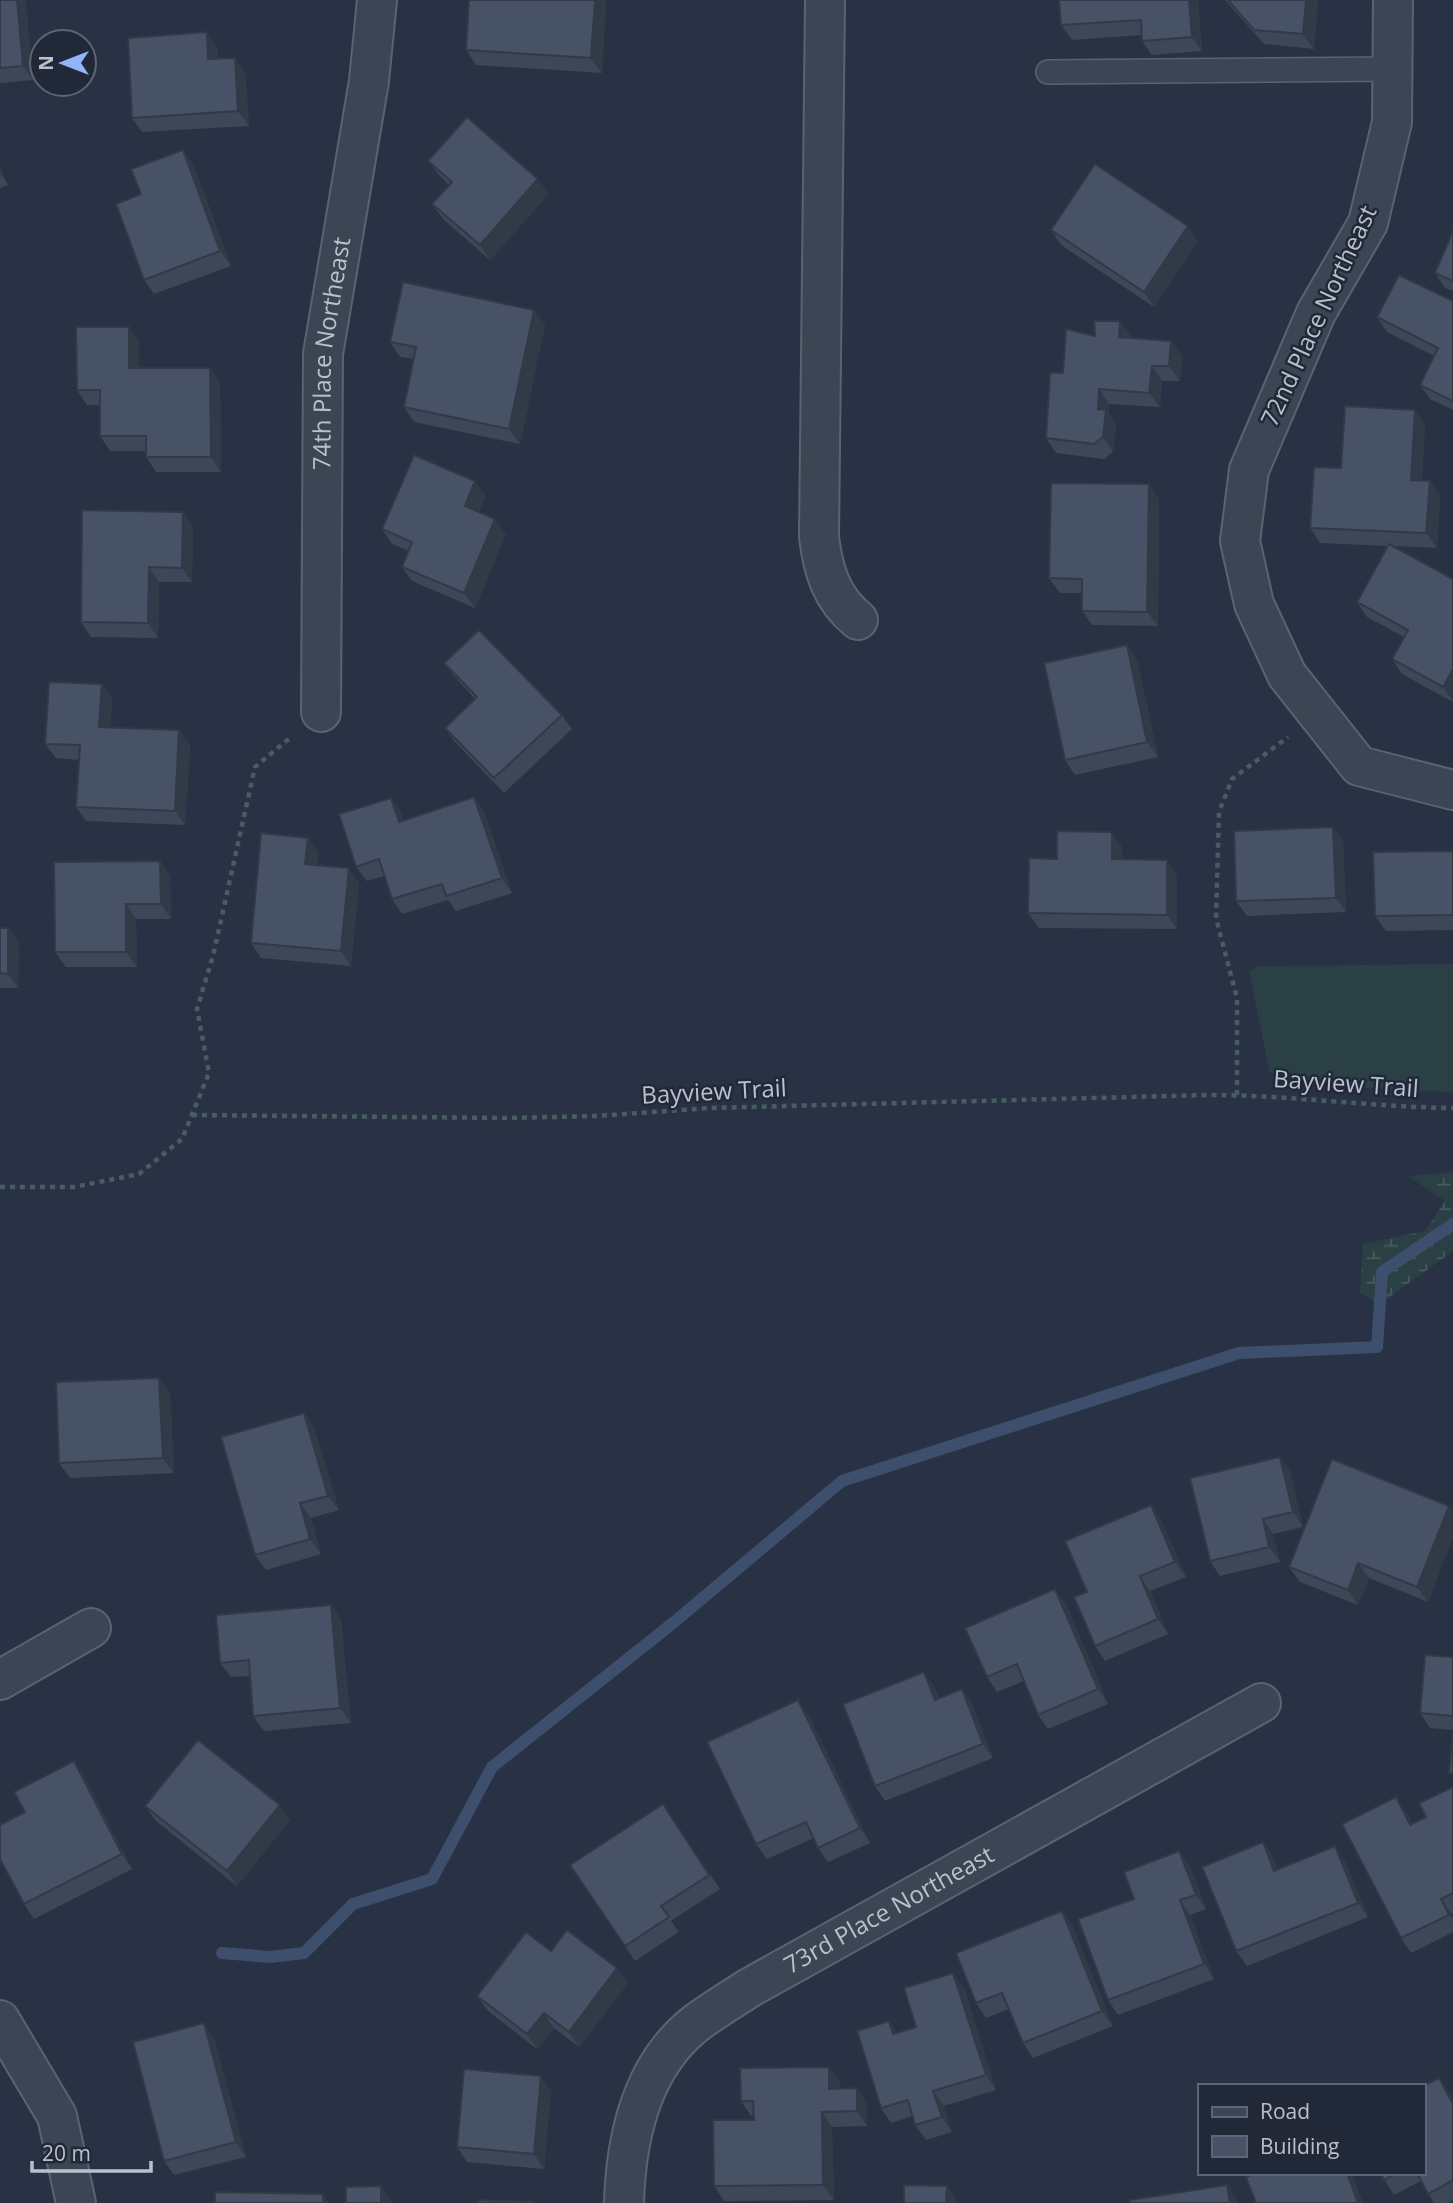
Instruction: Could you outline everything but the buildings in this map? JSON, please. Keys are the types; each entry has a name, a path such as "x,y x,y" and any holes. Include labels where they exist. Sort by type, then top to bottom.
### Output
{"street":[{"name":"74th Place Northeast","path":"321,712 323,354 369,81 377,0"},
{"path":"825,0 819,537 822,567 832,590 846,610 858,620"},
{"name":"72nd Place Northeast","path":"1393,0 1392,122 1368,223 1315,313 1249,470 1240,541 1254,604 1287,675 1359,766 1453,790"},
{"path":"0,1680 92,1628"},
{"name":"73rd Place Northeast","path":"624,2203 625,2156 643,2092 667,2053 694,2025 749,1988 1261,1703"},
{"path":"0,2020 57,2116 76,2203"}],"lane":[{"path":"1048,72 1392,69"}],"path":[{"path":"0,1187 74,1187 139,1174 182,1139 209,1073 198,1009 213,956 255,767 321,712"},
{"name":"Bayview Trail","path":"1237,1095 1237,998 1216,918 1219,812 1232,779 1318,714"},
{"name":"Bayview Trail","path":"192,1115 533,1118 710,1108 1237,1095 1279,1096 1382,1107 1453,1108"}],"green space":[{"path":"1453,964 1453,1092 1345,1087 1270,1073 1249,972 1258,966"},
{"path":"1453,1172 1453,1251 1380,1304 1360,1293 1363,1244 1425,1231 1445,1201 1408,1176"}],"waterway":[{"path":"222,1953 270,1957 304,1953 353,1904 432,1879 492,1767 673,1623 842,1481 1239,1353 1377,1347 1382,1272 1453,1224"}]}
